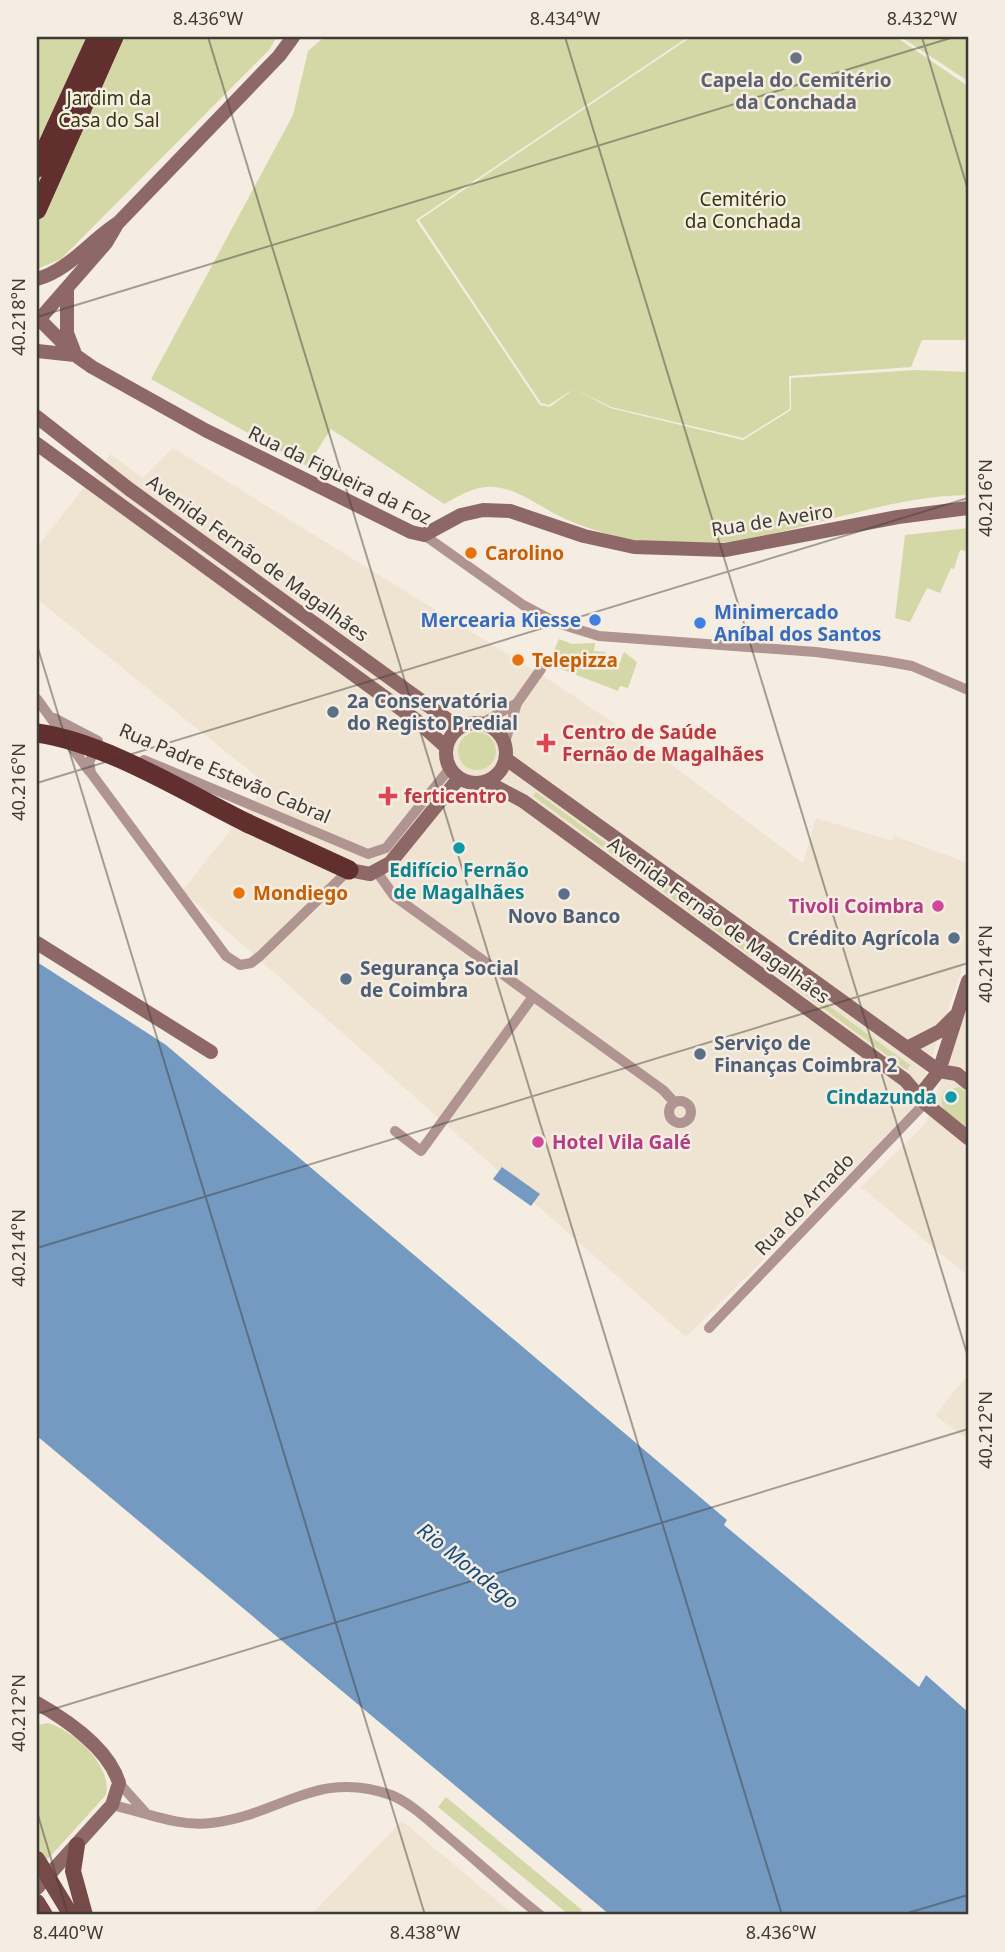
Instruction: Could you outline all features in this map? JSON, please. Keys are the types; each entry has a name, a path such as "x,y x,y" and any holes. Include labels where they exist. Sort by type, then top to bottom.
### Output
{"highway":[{"path":"37,169 97,37"},
{"path":"37,209 114,37"},
{"path":"37,733 64,738 111,756 349,870"}],"main road":[{"path":"37,279 55,274 92,240 118,223 279,56 293,37"},
{"path":"38,319 106,243 118,223"},
{"path":"37,352 75,355 67,332 67,288"},
{"name":"Rua da Figueira da Foz","path":"38,319 75,355 205,430 411,532 424,535"},
{"name":"Avenida Fernão de Magalhães","path":"37,417 129,489 458,728"},
{"name":"Avenida Fernão de Magalhães","path":"37,444 422,724 446,747"},
{"name":"Rua de Aveiro","path":"424,535 461,516 483,510 510,511 584,536 634,547 725,550 898,517 968,508"},
{"path":"482,723 500,733 505,742 506,759 499,773 487,782 477,783 454,773 446,747 458,728 482,723"},
{"name":"Avenida Fernão de Magalhães","path":"506,759 906,1048 939,1071 957,1074 968,1083"},
{"path":"349,870 377,872 390,863 454,773"},
{"name":"Avenida Fernão de Magalhães","path":"487,782 523,801 905,1080 968,1138"},
{"path":"37,943 211,1052"},
{"path":"924,1100 924,1090 939,1071 968,981"},
{"path":"906,1048 940,1031 956,1015"},
{"path":"37,1703 58,1716 108,1759 119,1783 112,1805 37,1888"},
{"path":"37,1716 58,1716"},
{"path":"77,1845 72,1871 85,1915"},
{"path":"37,1859 71,1915"},
{"path":"37,1902 45,1915"}],"street":[{"name":"Rua da Figueira da Foz","path":"424,535 523,605 557,622 599,636 816,652 884,661 912,666 968,690"},
{"path":"505,742 517,703 541,669"},
{"path":"37,699 226,956 240,965 251,963 260,956 349,870"},
{"path":"482,723 517,703"},
{"path":"48,715 69,728 104,743"},
{"name":"Rua Padre Estevão Cabral","path":"91,773 89,762 95,749 104,743 368,854 386,848 454,773"},
{"path":"377,872 394,896 663,1090 674,1102"},
{"path":"395,1131 421,1151 532,998"},
{"name":"Rua do Arnado","path":"709,1328 924,1100"},
{"path":"119,1783 145,1812"},
{"path":"112,1805 145,1812 169,1822 210,1823 239,1817 322,1788 353,1785 393,1796 423,1816 540,1915"}],"shaded area":[{"path":"173,448 554,683 633,736 803,863 816,818 892,841 894,836 968,863 968,952 914,1108 686,1337 182,891 267,785 37,599 37,547 111,454 143,478"},
{"path":"968,1005 968,1276 861,1187 926,1123"},
{"path":"968,1375 968,1440 935,1415"},
{"path":"402,1821 514,1915 311,1915"}],"green space":[{"name":"Jardim da Casa do Sal","path":"37,37 277,37 269,50 61,259 37,269"},
{"name":"Cemitério da Conchada","path":"324,37 688,37 416,220 540,405 550,407 575,388 549,405 541,403 419,220 691,37 896,37 968,86 968,331 965,340 922,340 911,367 789,376 790,409 743,438 611,407 575,389 610,408 743,440 791,410 791,378 916,370 968,372 968,495 888,505 729,542 688,545 648,542 582,526 503,488 474,489 444,504 331,429 307,466 151,379 293,115 308,51"},
{"path":"901,37 968,37 968,81"},
{"path":"968,528 967,551 960,550 954,569 951,568 940,593 927,588 910,622 895,618 905,535"},
{"path":"559,639 572,644 595,643 594,651 606,652 602,663 617,669 624,652 637,662 628,688 620,686 618,691 548,664"},
{"path":"477,732 490,738 496,751 490,764 477,770 464,764 458,751 464,738"},
{"path":"536,792 755,952 751,956 533,796"},
{"path":"762,957 910,1065 907,1070 759,961"},
{"path":"959,1087 968,1093 968,1130 947,1114 942,1104 944,1091"},
{"path":"48,1723 69,1734 89,1751 104,1773 107,1784 106,1795 37,1871 37,1725"},
{"path":"446,1797 582,1910 578,1915 569,1915 438,1807"}],"water":[{"name":"Rio Mondego","path":"37,962 166,1045 727,1520 724,1525 919,1687 926,1675 968,1712 968,1915 610,1915 37,1436"},
{"path":"502,1167 540,1194 531,1206 493,1179"}],"place":[{"name":"Capela do Cemitério da Conchada","path":"796,58"},
{"name":"Carolino","path":"471,553"},
{"name":"Mercearia Kiesse","path":"595,620"},
{"name":"Minimercado Aníbal dos Santos","path":"700,623"},
{"name":"Telepizza","path":"518,660"},
{"name":"2a Conservatória do Registo Predial","path":"333,712"},
{"name":"Centro de Saúde Fernão de Magalhães","path":"546,743"},
{"name":"ferticentro","path":"388,796"},
{"name":"Edifício Fernão de Magalhães","path":"459,848"},
{"name":"Mondiego","path":"239,893"},
{"name":"Novo Banco","path":"564,894"},
{"name":"Tivoli Coimbra","path":"938,906"},
{"name":"Crédito Agrícola","path":"954,938"},
{"name":"Segurança Social de Coimbra","path":"346,979"},
{"name":"Serviço de Finanças Coimbra 2","path":"700,1054"},
{"name":"Cindazunda","path":"951,1097"},
{"name":"Hotel Vila Galé","path":"538,1142"}]}
